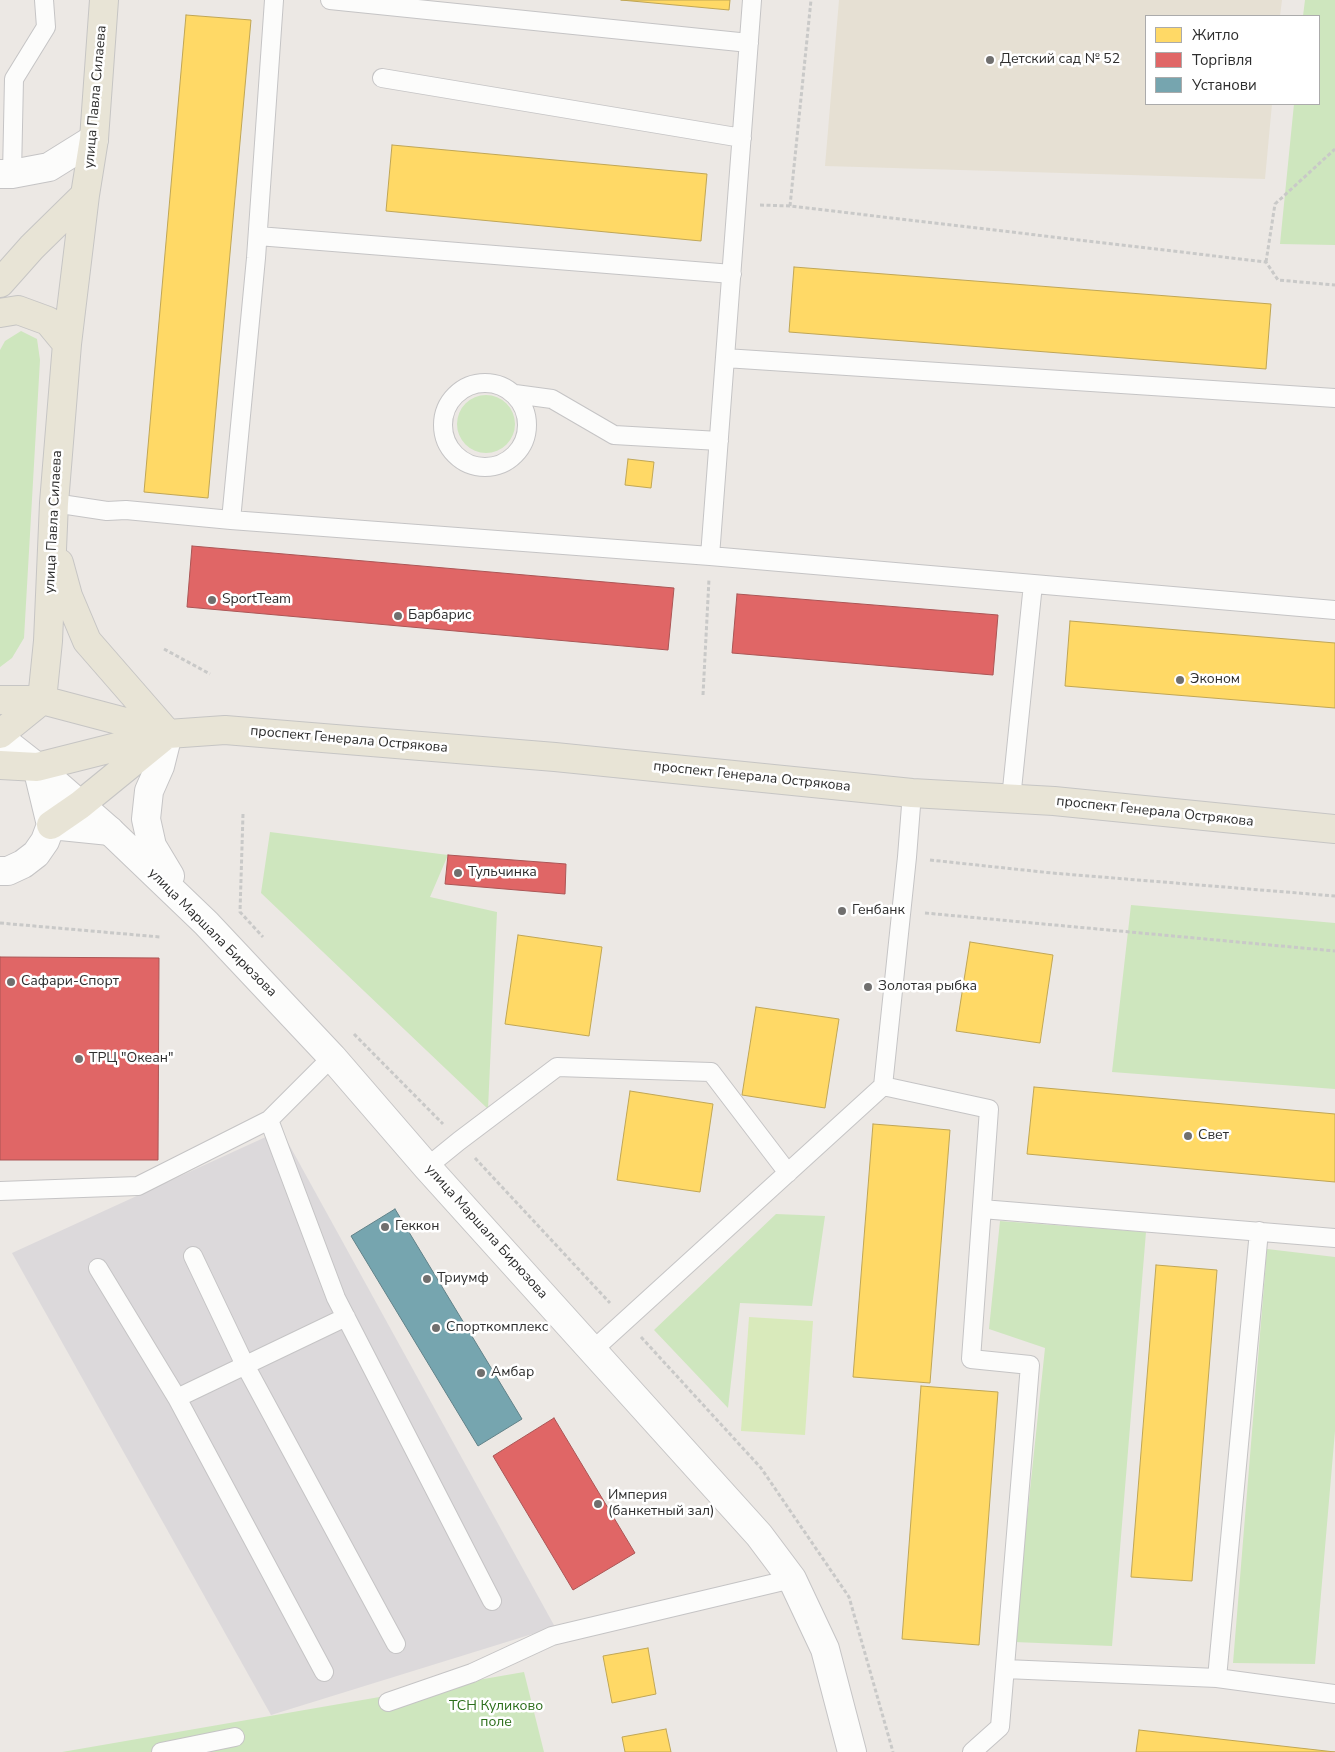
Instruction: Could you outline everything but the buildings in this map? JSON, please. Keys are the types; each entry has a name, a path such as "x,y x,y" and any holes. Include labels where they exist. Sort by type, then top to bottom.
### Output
{"main road":[{"name":"улица Павла Силаева","path":"42,700 48,640 52,535 67,344 85,194 94,139 104,0"},
{"path":"6,174 49,167 94,139"},
{"path":"0,283 32,247 85,194"},
{"path":"0,313 18,310 48,321 67,344"},
{"path":"52,535 68,596 87,641 168,734"},
{"name":"проспект Генерала Острякова","path":"0,700 42,700 168,734"},
{"path":"0,734 42,700"},
{"name":"проспект Генерала Острякова","path":"0,765 37,767 168,734 225,730 555,757 912,793 1054,801 1335,830"},
{"path":"0,871 8,871 23,864 36,854 45,840 51,825 80,805 168,734"},
{"path":"168,734 160,766 149,791 146,819 152,846 166,870 206,923"},
{"name":"улица Маршала Бирюзова","path":"0,738 37,767 110,831 206,923 332,1056 427,1167 759,1535 792,1579 825,1649 852,1752"},
{"path":"37,767 51,825"},
{"path":"51,825 110,831"}],"lane":[{"path":"6,174 14,79 46,27 44,0"},
{"path":"231,520 258,236 274,0"},
{"path":"330,0 749,43"},
{"path":"710,556 752,0"},
{"path":"382,78 742,138"},
{"path":"258,236 732,274"},
{"path":"726,358 1335,398"},
{"path":"515,394 523,405 528,418 528,433 522,446 513,457 501,464 488,467 473,466 461,459 451,449 445,436 443,423 446,409 453,397 463,388 476,383 490,382 504,386 515,394 552,400 614,435 719,441"},
{"path":"54,504 107,511 126,510 231,520 710,556 1335,610"},
{"path":"1011,798 1033,584"},
{"path":"593,1350 883,1086 902,910 912,793"},
{"path":"0,1190 138,1186 269,1120 332,1056"},
{"path":"427,1167 557,1067 711,1072 788,1173"},
{"path":"883,1086 990,1109 971,1359 1030,1365 1000,1727 972,1752"},
{"path":"269,1120 336,1298 492,1600"},
{"path":"982,1208 1335,1238"},
{"path":"1217,1678 1259,1231"},
{"path":"193,1256 245,1366 396,1644"},
{"path":"98,1268 177,1398 324,1672"},
{"path":"177,1398 346,1317"},
{"path":"388,1702 472,1673 552,1636 792,1579"},
{"path":"1005,1669 1217,1678 1335,1694"},
{"path":"161,1752 235,1737"}],"path":[{"path":"790,206 810,0"},
{"path":"1335,149 1275,204 1266,262 1278,280 1335,285"},
{"path":"737,204 790,206 1266,262"},
{"path":"703,695 710,556"},
{"path":"164,649 210,674"},
{"path":"242,814 240,912 266,939"},
{"path":"907,858 1052,873 1335,896"},
{"path":"902,910 1335,951"},
{"path":"0,923 160,936"},
{"path":"350,1029 459,1141 761,1468 849,1596 893,1752"}],"shaded area":[{"name":"Детский сад № 52","path":"839,0 1282,0 1280,15 1145,15 1145,105 1272,105 1265,179 825,166"},
{"path":"281,1130 555,1627 271,1715 12,1253"}],"green space":[{"path":"1305,0 1335,0 1335,245 1280,244 1294,105 1320,105 1320,15 1303,15"},
{"path":"21,331 37,339 40,360 24,638 12,658 0,667 0,350 5,341"},
{"path":"486,395 502,400 510,408 515,424 510,440 502,448 486,453 470,448 462,440 457,424 462,408 470,400"},
{"path":"270,832 448,855 430,897 497,912 488,1109 261,893"},
{"path":"1131,905 1335,923 1335,1089 1112,1072"},
{"path":"776,1214 825,1216 812,1306 740,1303 728,1408 654,1330"},
{"path":"1000,1221 1146,1232 1112,1646 1014,1642 1045,1348 989,1329"},
{"path":"1267,1249 1335,1257 1335,1431 1315,1664 1233,1663"},
{"path":"749,1317 813,1321 805,1435 741,1431"},
{"name":"ТСН Куликово поле","path":"524,1672 544,1752 62,1752"}],"place":[{"name":"Детский сад № 52","path":"990,60"},
{"name":"SportTeam","path":"212,600"},
{"name":"Барбарис","path":"398,616"},
{"name":"Эконом","path":"1180,680"},
{"name":"Тульчинка","path":"458,873"},
{"name":"Генбанк","path":"842,911"},
{"name":"Сафари-Спорт","path":"11,982"},
{"name":"Золотая рыбка","path":"868,987"},
{"name":"ТРЦ \"Океан\"","path":"79,1059"},
{"name":"Свет","path":"1188,1136"},
{"name":"Геккон","path":"385,1227"},
{"name":"Триумф","path":"427,1279"},
{"name":"Спорткомплекс","path":"436,1328"},
{"name":"Амбар","path":"481,1373"},
{"name":"Империя (банкетный зал)","path":"598,1504"}]}
